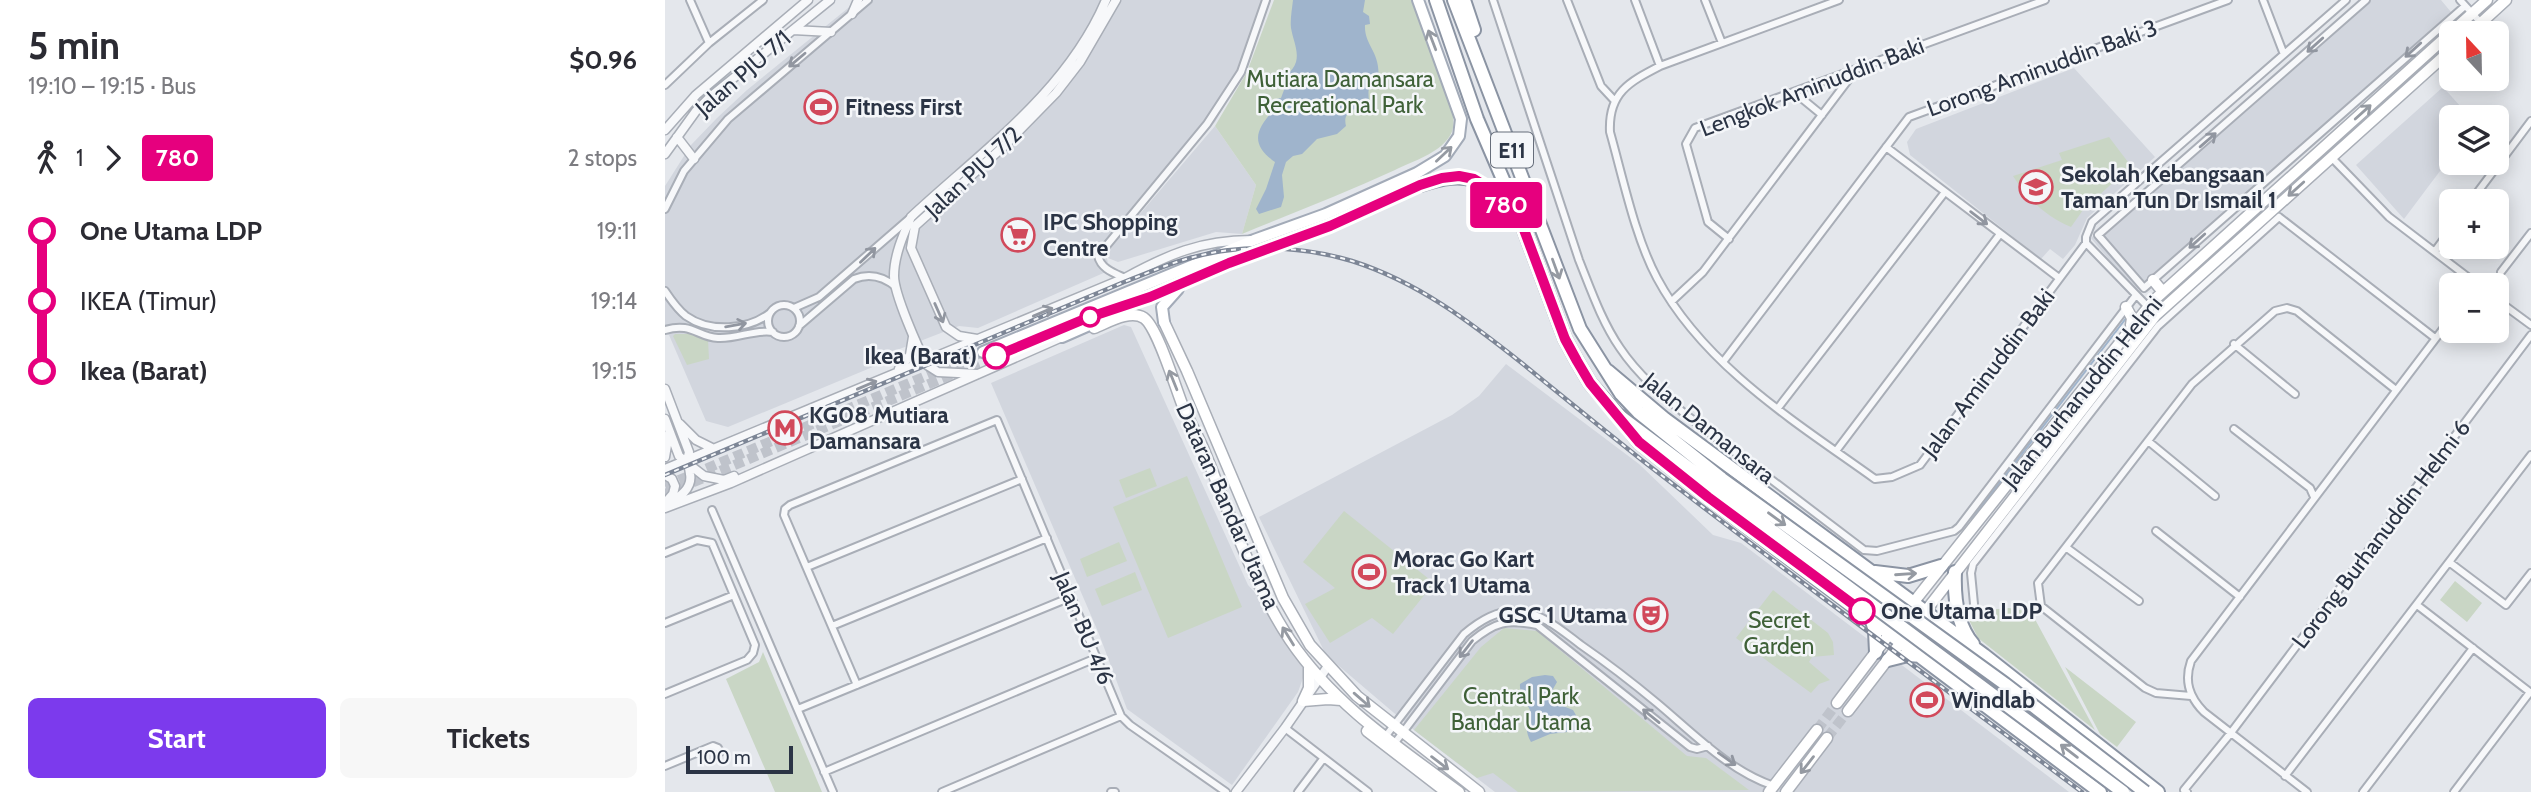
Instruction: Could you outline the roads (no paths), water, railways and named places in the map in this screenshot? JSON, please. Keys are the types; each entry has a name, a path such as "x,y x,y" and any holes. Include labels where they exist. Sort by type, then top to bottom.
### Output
{"highway":[{"name":"E11","path":"1434,0 1441,13 1477,119 1520,219 1565,339 1590,383 1617,414 2005,684 2145,792"},
{"name":"E11","path":"1454,0 1580,329 1621,394 1718,483 2123,792"},
{"path":"1464,0 1479,45 1481,68"},
{"path":"1420,185 1459,176 1474,179 1489,188 1520,219"},
{"path":"1608,371 1665,419 1984,655 2158,792"},
{"path":"1617,414 1639,442 1708,497 2100,792"},
{"path":"1871,571 1908,576 1941,566"},
{"path":"1955,572 1954,588 1959,619 1966,636 1984,655"},
{"path":"1869,616 1890,607 1894,594 1889,586"},
{"path":"1869,616 1875,631 1876,652"},
{"path":"1944,626 1933,627 1927,633 1922,651 1962,684 1965,690"},
{"path":"1888,660 1907,655 1922,656"}],"main road":[{"path":"983,352 1254,240 1326,214 1417,173 1445,156 1461,126 1459,110 1418,0"},
{"name":"Jalan Burhanuddin Helmi","path":"1837,703 1941,566 2148,306 2312,158 2466,6 2487,0"},
{"path":"2483,21 2506,0"},
{"name":"Jalan Burhanuddin Helmi","path":"1848,711 2156,315 2276,214 2332,158 2439,62"},
{"path":"1062,337 1229,263 1330,226 1420,185"},
{"path":"1164,321 1161,311 1164,302 1176,290 1195,278"},
{"path":"2153,280 2163,292"},
{"path":"1087,318 1150,297"},
{"path":"2126,307 2132,318 2131,326"},
{"name":"Dataran Bandar Utama","path":"1062,337 1129,315 1139,316 1151,326 1202,446 1235,534 1265,597 1290,639 1319,679 1352,711 1459,792"},
{"name":"Dataran Bandar Utama","path":"1164,321 1283,598 1310,645 1357,696 1479,792"},
{"path":"1309,666 1309,688 1303,701 1341,700"},
{"path":"1352,711 1359,725 1446,792"},
{"path":"1772,789 1817,730"},
{"path":"1786,792 1828,738"}],"street":[{"path":"690,0 709,43"},
{"path":"665,86 709,43 763,0"},
{"name":"Jalan PJU 7/1","path":"665,130 696,95 808,0"},
{"name":"Jalan PJU 7/1","path":"665,154 709,97 830,0"},
{"path":"852,14 858,0"},
{"path":"665,209 684,171 728,119 868,0"},
{"name":"Jalan PJU 7/2","path":"925,361 896,287 896,266 911,217 998,140 1042,96 1080,47 1097,21 1106,0"},
{"name":"Jalan PJU 7/2","path":"980,339 959,336 946,327 911,248 915,226 1044,106 1080,62 1116,0"},
{"path":"1125,278 1106,268 1098,256 1207,124 1241,72 1266,0"},
{"name":"Jalan Damansara","path":"1493,0 1579,260 1604,320 1621,349 1664,396 1689,417 1864,550"},
{"path":"1567,0 1601,86 1614,100 1630,82 1660,66 1839,0"},
{"path":"1635,0 1660,66"},
{"path":"1705,0 1722,43"},
{"name":"Lengkok Aminuddin Baki","path":"1728,239 1708,222 1686,144 1695,128 2045,0"},
{"name":"Lorong Aminuddin Baki 3","path":"1723,362 1909,117 2228,0"},
{"path":"2263,0 2283,52"},
{"path":"2333,0 2336,8"},
{"name":"Jalan Aminuddin Baki","path":"1614,100 1609,116 1610,132 1646,255 1672,301 1723,362 1778,408 1875,479 1892,477 1920,465 2086,243 2092,222 2283,52 2346,0"},
{"path":"2109,267 2118,258 2098,235 2366,0"},
{"path":"2466,6 2479,21"},
{"name":"Jalan Burhanuddin Helmi","path":"2118,258 2144,288 2466,6"},
{"path":"2328,15 2337,25"},
{"path":"793,30 831,32"},
{"path":"1672,301 1703,272 1849,79 1849,72"},
{"path":"2248,84 2258,96"},
{"path":"1794,92 1822,115"},
{"path":"2481,189 2531,121"},
{"path":"677,137 694,159"},
{"path":"1886,147 2059,278"},
{"path":"2303,147 2312,158"},
{"path":"2332,158 2383,212 2462,273"},
{"path":"1778,408 1945,192"},
{"path":"2276,214 2435,338"},
{"name":"Jalan Burhanuddin Helmi","path":"1974,604 1971,573 1973,564 2158,326 2276,214"},
{"path":"665,330 679,320 706,326 737,326 760,319 778,306 794,308 820,297 911,217"},
{"path":"2501,272 2531,233"},
{"path":"1836,451 2000,234"},
{"path":"665,469 685,456 714,449 1125,278 1167,255 1254,240"},
{"path":"2086,243 2156,315"},
{"path":"2435,251 2439,246"},
{"path":"665,291 679,320 717,338 758,330 787,336 854,279 863,275 888,280 896,287"},
{"name":"Jalan Burhanuddin Helmi","path":"1864,550 1877,551 1954,531 1959,527 2136,295"},
{"path":"794,308 799,316 799,326"},
{"path":"2191,696 2157,693 2145,688 2041,606 2038,583 2192,384 2234,344 2275,311 2287,308 2297,311 2396,390"},
{"path":"2509,309 2531,325"},
{"path":"771,313 768,323 773,332"},
{"path":"894,373 910,355 913,332"},
{"path":"2307,792 2204,712 2191,696 2187,672 2191,661 2439,333"},
{"name":"Lorong Burhanuddin Helmi 6","path":"2187,792 2185,790 2531,335"},
{"path":"665,506 731,483 1062,337"},
{"path":"2234,344 2295,394"},
{"path":"925,361 932,370 938,372 978,374"},
{"path":"665,389 691,480 680,496 665,506"},
{"path":"674,415 689,435 714,449"},
{"name":"Jalan BU 4/6","path":"807,567 785,515 785,509 790,505 997,420 1121,716 1226,792"},
{"path":"666,421 685,456 704,475 724,480 763,467"},
{"path":"665,457 669,440 666,421"},
{"path":"2234,429 2310,488 2314,497"},
{"path":"2148,441 2215,496"},
{"path":"2285,776 2531,455"},
{"path":"665,475 672,479 675,486 665,506"},
{"path":"857,685 807,567 1021,479"},
{"path":"712,510 833,792"},
{"path":"2156,531 2240,597"},
{"path":"832,626 1047,538"},
{"path":"665,553 697,540 710,541 753,640 753,653 747,660 665,694"},
{"path":"2067,548 2139,601"},
{"path":"2449,562 2506,605 2531,572"},
{"path":"665,624 734,595"},
{"path":"797,709 1071,597"},
{"path":"2417,605 2530,693 2454,792"},
{"path":"1385,737 1464,634 1478,622 1515,611 1545,618 1620,673 1708,746 1772,789"},
{"path":"1394,744 1472,642 1487,629 1500,623 1516,621 1537,625 1690,747 1697,750 1708,746"},
{"path":"2363,792 2473,648"},
{"path":"824,772 1096,658"},
{"path":"1237,792 1319,679 1330,669"},
{"path":"942,792 1121,716"},
{"path":"1285,729 1368,792"},
{"path":"665,766 713,746 718,747 720,752"},
{"path":"1298,792 1323,759"}],"water":[{"path":"1293,0 1365,0 1363,12 1369,16 1370,24 1365,25 1365,32 1378,63 1378,81 1369,89 1368,106 1348,113 1346,126 1337,134 1317,139 1302,154 1293,156 1286,162 1282,175 1284,197 1281,207 1259,214 1256,209 1275,162 1261,148 1258,134 1277,106 1276,99 1281,98 1284,90 1283,81 1296,62 1291,25"},
{"path":"1553,676 1557,682 1553,689 1558,704 1573,710 1580,722 1576,731 1550,734 1531,742 1527,728 1531,713 1520,684 1532,677"}],"waterway":[{"path":"1972,519 2127,317"}],"tunnel":[{"path":"665,494 1087,318"},
{"path":"665,486 983,352"},
{"path":"1817,730 1837,703"},
{"path":"1827,738 1848,711"}],"railway":[{"path":"665,475 1176,262 1225,251 1268,248 1332,256 1399,280 1463,318 1643,461 2082,792"}],"place":[{"name":"Fitness First","path":"821,107"},
{"name":"Sekolah Kebangsaan Taman Tun Dr Ismail 1","path":"2036,187"},
{"name":"IPC Shopping Centre","path":"1018,235"},
{"name":"Ikea (Barat)","path":"996,356"},
{"name":"KG08 Mutiara Damansara","path":"785,428"},
{"name":"Morac Go Kart Track 1 Utama","path":"1369,572"},
{"name":"One Utama LDP","path":"1862,611"},
{"name":"GSC 1 Utama","path":"1651,615"},
{"name":"Windlab","path":"1927,700"}],"park label":[{"name":"Mutiara Damansara Recreational Park","path":"1340,92"},
{"name":"Secret Garden","path":"1779,633"},
{"name":"Central Park Bandar Utama","path":"1521,709"}]}
